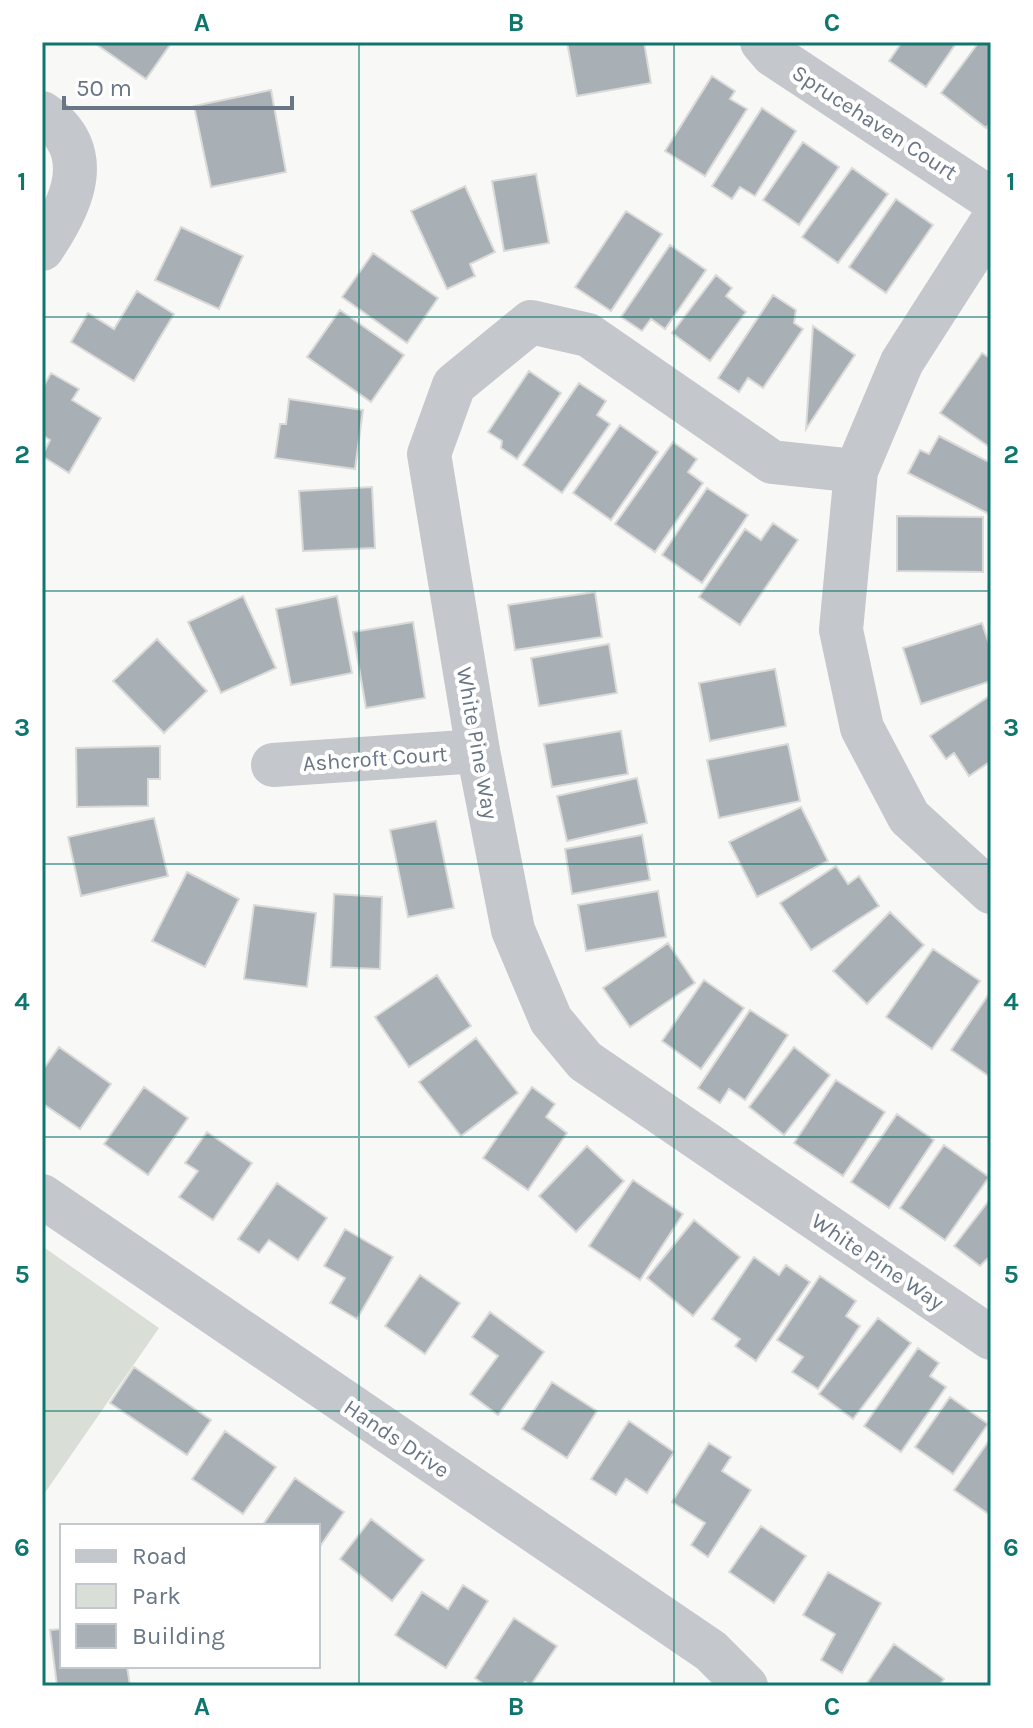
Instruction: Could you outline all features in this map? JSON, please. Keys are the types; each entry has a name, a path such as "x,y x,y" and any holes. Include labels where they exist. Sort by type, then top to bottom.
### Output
{"street":[{"name":"Sprucehaven Court","path":"762,42 773,55 991,199"},
{"path":"42,113 53,120 70,146 76,169 75,186 66,214 42,249"},
{"path":"991,223 902,362 856,471 841,630 862,728 909,817 991,892"},
{"name":"White Pine Way","path":"856,471 772,462 588,335 531,322 454,385 429,454 478,751 513,930 551,1020 585,1061 991,1338"},
{"name":"Ashcroft Court","path":"273,765 478,751"},
{"name":"Hands Drive","path":"42,1196 711,1651 746,1686"}],"green space":[{"path":"42,1246 159,1328 42,1497"}],"building":[{"path":"93,42 172,42 146,79"},
{"path":"567,42 644,42 651,83 577,96"},
{"path":"902,42 957,42 926,87 889,61"},
{"path":"979,42 991,42 991,122 986,128 941,93"},
{"path":"712,76 735,91 730,99 747,109 705,176 665,151"},
{"path":"271,90 286,172 211,187 194,106"},
{"path":"762,108 796,131 755,196 740,187 732,199 712,186"},
{"path":"803,142 839,167 799,225 763,200"},
{"path":"852,168 888,194 838,263 802,237"},
{"path":"536,174 549,243 504,251 492,181"},
{"path":"465,186 495,252 470,264 475,276 447,289 411,211"},
{"path":"896,199 933,225 886,293 849,267"},
{"path":"626,211 662,234 611,311 575,287"},
{"path":"181,227 243,256 219,309 155,280"},
{"path":"670,245 706,270 665,329 651,319 642,331 621,317"},
{"path":"373,253 438,298 407,343 342,297"},
{"path":"716,275 732,288 726,296 746,312 710,361 672,333"},
{"path":"137,291 174,314 134,381 71,342 88,313 114,329"},
{"path":"773,295 796,310 794,323 803,329 763,388 748,378 739,392 718,378"},
{"path":"340,310 404,355 371,402 307,357"},
{"path":"813,326 855,355 806,429"},
{"path":"982,353 991,359 991,448 940,413"},
{"path":"529,371 561,393 517,459 501,448 502,441 488,432"},
{"path":"51,373 79,389 72,400 101,418 69,473 42,456 50,440 42,435 42,389"},
{"path":"579,383 606,401 597,415 610,424 562,493 523,465"},
{"path":"289,399 363,410 355,469 275,458 280,424 286,424"},
{"path":"620,425 658,452 611,520 573,493"},
{"path":"939,436 991,463 991,515 908,473 920,450 929,454"},
{"path":"673,442 697,459 688,472 703,483 655,552 615,524"},
{"path":"372,487 375,548 303,551 299,491"},
{"path":"707,488 748,515 702,583 662,555"},
{"path":"897,516 983,517 983,572 897,571"},
{"path":"773,523 798,540 740,625 699,597 745,529 761,540"},
{"path":"595,592 602,637 515,650 508,605"},
{"path":"243,596 276,668 221,693 188,622"},
{"path":"337,596 352,673 291,685 276,609"},
{"path":"413,622 425,698 366,708 353,632"},
{"path":"982,623 991,650 991,681 921,704 903,648"},
{"path":"157,639 207,691 164,733 113,681"},
{"path":"609,644 617,693 539,706 531,658"},
{"path":"775,669 786,726 710,741 699,683"},
{"path":"991,695 991,761 969,776 954,753 946,759 930,736"},
{"path":"621,731 628,774 552,787 544,744"},
{"path":"788,744 800,801 719,818 707,760"},
{"path":"160,746 160,779 148,779 148,806 77,807 76,748"},
{"path":"637,778 647,823 567,841 557,796"},
{"path":"801,807 828,861 757,897 729,842"},
{"path":"154,818 168,876 81,896 68,837"},
{"path":"436,821 454,908 408,917 390,830"},
{"path":"642,835 650,880 572,894 565,849"},
{"path":"836,866 848,884 859,876 879,906 811,950 780,903"},
{"path":"187,872 239,899 205,967 152,941"},
{"path":"658,891 666,937 586,951 578,905"},
{"path":"334,894 382,897 380,969 331,967"},
{"path":"254,905 316,913 307,987 244,979"},
{"path":"890,912 924,945 867,1004 833,971"},
{"path":"668,943 695,983 630,1027 603,988"},
{"path":"933,949 980,981 932,1049 886,1017"},
{"path":"437,975 471,1026 409,1067 375,1017"},
{"path":"704,980 744,1008 701,1069 662,1041"},
{"path":"991,991 991,1076 990,1077 951,1050"},
{"path":"750,1010 788,1035 745,1100 729,1089 720,1103 698,1088"},
{"path":"476,1038 518,1093 461,1136 419,1082"},
{"path":"59,1047 111,1084 80,1129 42,1103 42,1071"},
{"path":"794,1047 830,1075 784,1135 749,1107"},
{"path":"836,1080 885,1112 843,1176 794,1143"},
{"path":"144,1087 188,1118 148,1175 104,1144"},
{"path":"532,1087 555,1104 546,1117 567,1133 528,1190 483,1158"},
{"path":"897,1114 934,1140 889,1208 851,1182"},
{"path":"207,1132 252,1163 213,1220 179,1197 198,1171 185,1163"},
{"path":"944,1145 989,1177 945,1240 900,1208"},
{"path":"587,1146 624,1181 576,1232 539,1196"},
{"path":"633,1180 683,1214 640,1280 589,1246"},
{"path":"277,1183 327,1218 298,1260 269,1240 259,1253 238,1239"},
{"path":"991,1198 991,1255 980,1266 954,1246"},
{"path":"694,1220 740,1257 693,1316 647,1278"},
{"path":"345,1229 393,1257 357,1319 330,1303 345,1278 324,1266"},
{"path":"754,1257 779,1275 786,1265 810,1282 756,1361 735,1346 740,1339 712,1319"},
{"path":"420,1275 460,1303 425,1354 385,1326"},
{"path":"820,1276 856,1301 846,1316 860,1326 818,1389 792,1372 803,1357 777,1340"},
{"path":"490,1312 544,1352 498,1415 470,1394 498,1356 472,1337"},
{"path":"878,1318 911,1343 853,1419 819,1394"},
{"path":"918,1348 939,1363 930,1376 946,1387 901,1452 864,1426"},
{"path":"134,1367 211,1420 187,1455 110,1403"},
{"path":"552,1382 597,1411 567,1458 522,1429"},
{"path":"950,1397 988,1424 953,1474 915,1447"},
{"path":"629,1421 674,1452 647,1493 626,1479 616,1495 591,1479"},
{"path":"225,1431 276,1467 243,1514 192,1479"},
{"path":"991,1438 991,1513 990,1515 954,1490"},
{"path":"709,1443 731,1457 722,1471 751,1490 708,1557 691,1545 705,1523 672,1502"},
{"path":"295,1478 344,1512 320,1546 320,1524 263,1524"},
{"path":"371,1519 424,1560 392,1601 340,1559"},
{"path":"761,1526 806,1556 774,1603 729,1572"},
{"path":"828,1572 881,1603 842,1673 821,1660 835,1634 803,1615"},
{"path":"463,1585 488,1601 446,1668 395,1635 422,1592 448,1609"},
{"path":"514,1618 557,1646 531,1685 525,1682 522,1686 486,1686 475,1678"},
{"path":"60,1629 60,1668 127,1668 130,1686 57,1686 50,1630"},
{"path":"894,1644 944,1679 939,1686 865,1686"}]}
